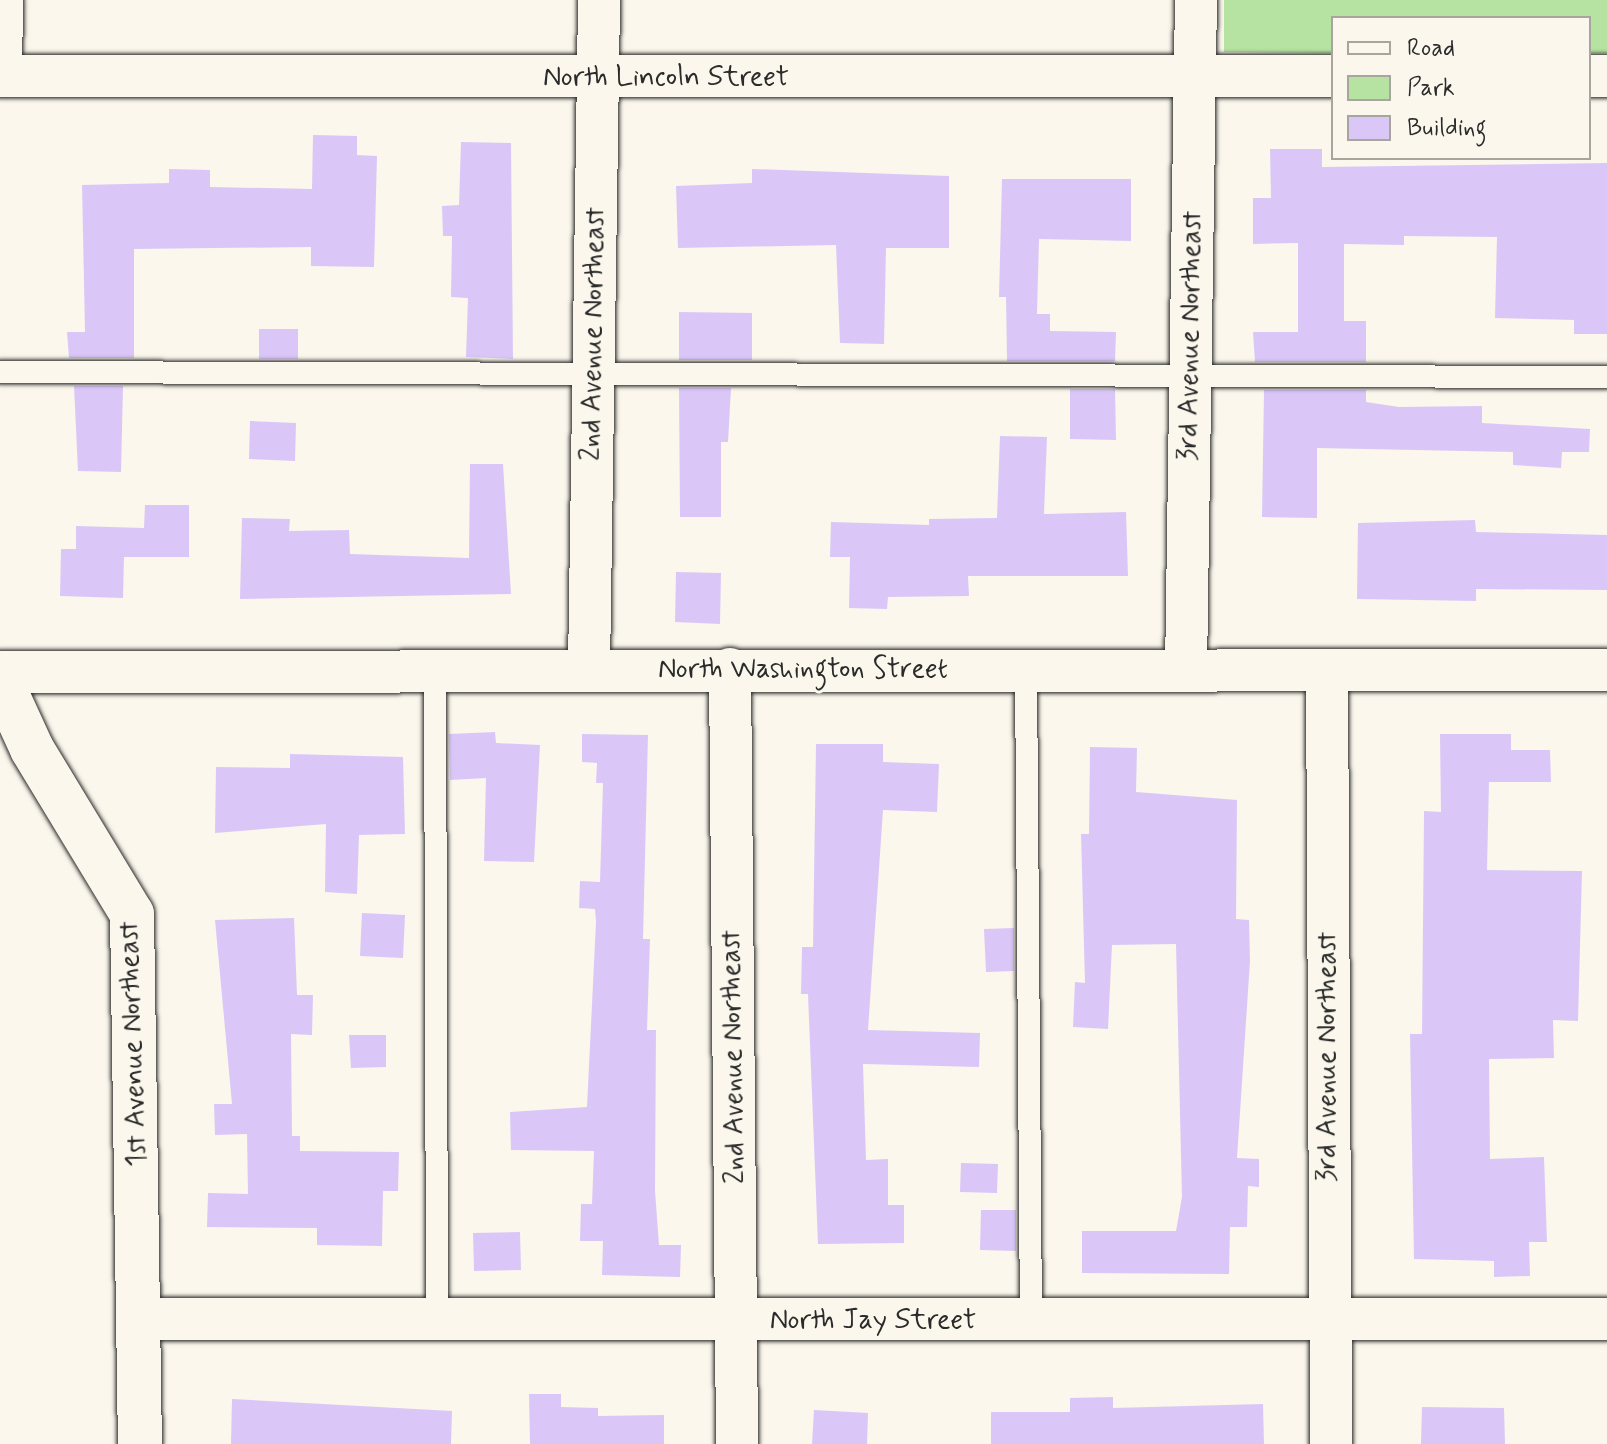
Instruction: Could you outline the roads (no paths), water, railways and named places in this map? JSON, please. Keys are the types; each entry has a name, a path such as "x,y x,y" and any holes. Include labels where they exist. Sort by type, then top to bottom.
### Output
{"street":[{"path":"0,74 1,0"},
{"name":"2nd Avenue Northeast","path":"589,669 599,0"},
{"name":"3rd Avenue Northeast","path":"1186,671 1196,0"},
{"name":"North Lincoln Street","path":"0,74 598,79 1331,76"},
{"name":"North Washington Street","path":"0,672 435,669 1607,670"},
{"name":"2nd Avenue Northeast","path":"730,669 737,1444"},
{"name":"3rd Avenue Northeast","path":"1327,670 1331,1444"},
{"name":"1st Avenue Northeast","path":"0,679 32,749 132,914 140,1444"},
{"name":"North Jay Street","path":"139,1319 1031,1322 1607,1319"}],"lane":[{"path":"0,372 1607,377"},
{"path":"435,669 437,1320"},
{"path":"1026,671 1031,1322"}]}
